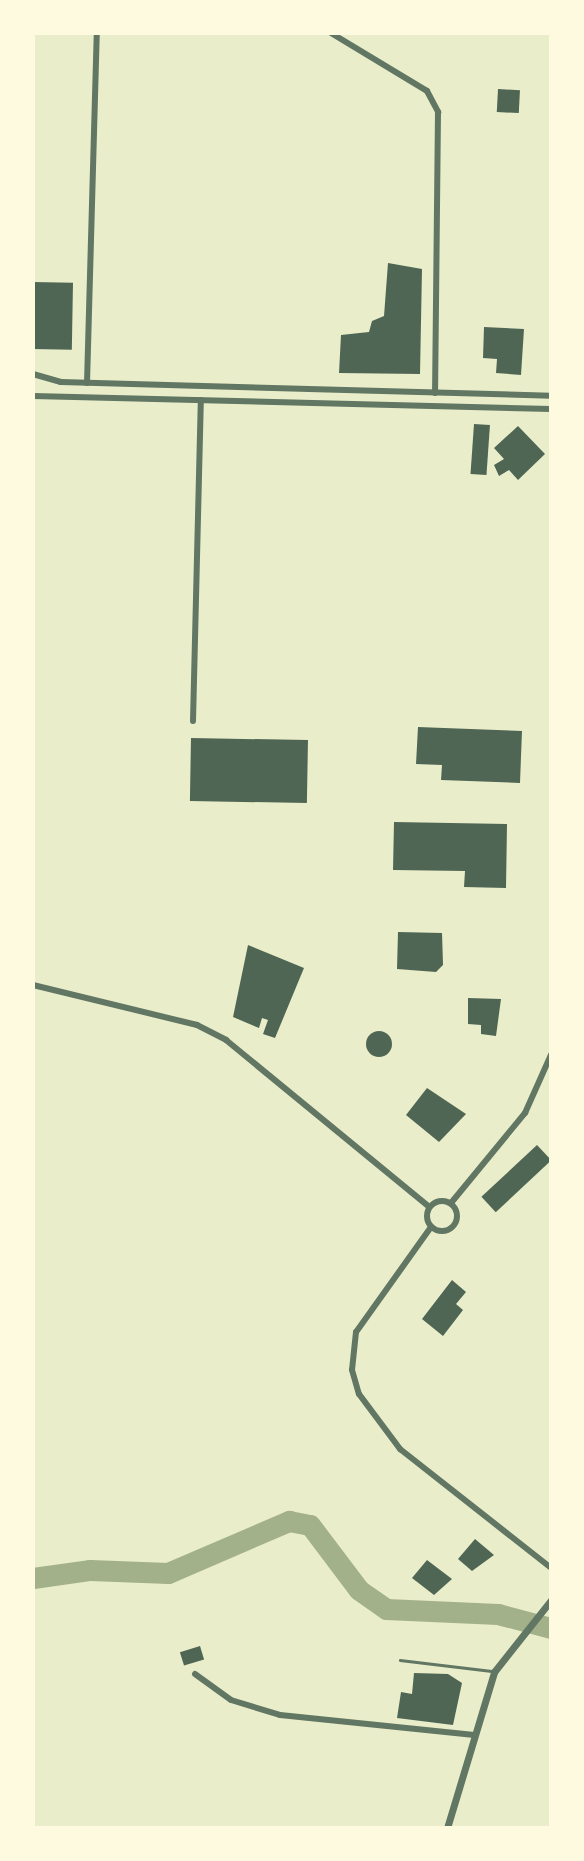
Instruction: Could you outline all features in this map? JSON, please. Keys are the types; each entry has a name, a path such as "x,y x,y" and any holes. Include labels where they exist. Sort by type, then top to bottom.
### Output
{"street":[{"path":"87,383 97,33"},
{"path":"331,33 427,91 438,111 435,393"},
{"path":"33,374 87,383 551,396"},
{"path":"33,396 551,409"},
{"path":"193,721 201,400"},
{"path":"33,985 197,1025 226,1040 429,1207 431,1227 356,1332 352,1370 359,1394 393,1442 551,1568"},
{"path":"429,1207 451,1203 525,1113 551,1055"},
{"path":"431,1227 453,1226 457,1213 451,1203"},
{"path":"537,1557 551,1560"},
{"path":"447,1828 472,1735 494,1672 515,1642 551,1600"},
{"path":"195,1674 230,1700 280,1715 472,1735"}],"lane":[{"path":"400,1660 494,1672"}],"building":[{"path":"498,89 520,90 519,113 497,112"},
{"path":"388,263 422,269 420,374 339,373 341,335 369,332 372,321 384,316"},
{"path":"33,282 73,283 72,350 33,349"},
{"path":"484,327 524,329 521,375 496,373 497,359 483,358"},
{"path":"474,424 490,425 486,475 471,474"},
{"path":"518,426 545,454 518,480 509,470 499,476 494,465 504,459 494,448"},
{"path":"418,727 522,731 520,783 441,780 442,765 416,764"},
{"path":"191,738 308,740 307,803 190,801"},
{"path":"394,822 507,824 506,888 464,887 465,871 393,870"},
{"path":"398,932 442,933 443,965 436,972 397,969"},
{"path":"248,945 304,968 275,1038 263,1034 268,1020 262,1018 259,1028 233,1017"},
{"path":"468,998 501,999 496,1036 481,1034 481,1025 468,1024"},
{"path":"379,1031 388,1035 392,1044 388,1053 379,1057 370,1053 366,1044 370,1035"},
{"path":"427,1088 466,1114 439,1142 406,1115"},
{"path":"537,1145 551,1161 496,1212 481,1197"},
{"path":"452,1280 466,1292 456,1304 463,1310 443,1336 422,1319"},
{"path":"475,1539 494,1555 472,1571 458,1559"},
{"path":"427,1560 452,1579 434,1595 412,1578"},
{"path":"200,1646 204,1659 184,1666 180,1652"},
{"path":"414,1673 448,1674 462,1683 453,1725 397,1718 401,1692 412,1694"}],"waterway":[{"path":"33,1578 90,1570 168,1573 289,1521 310,1525 359,1590 386,1609 498,1614 551,1628"}]}
